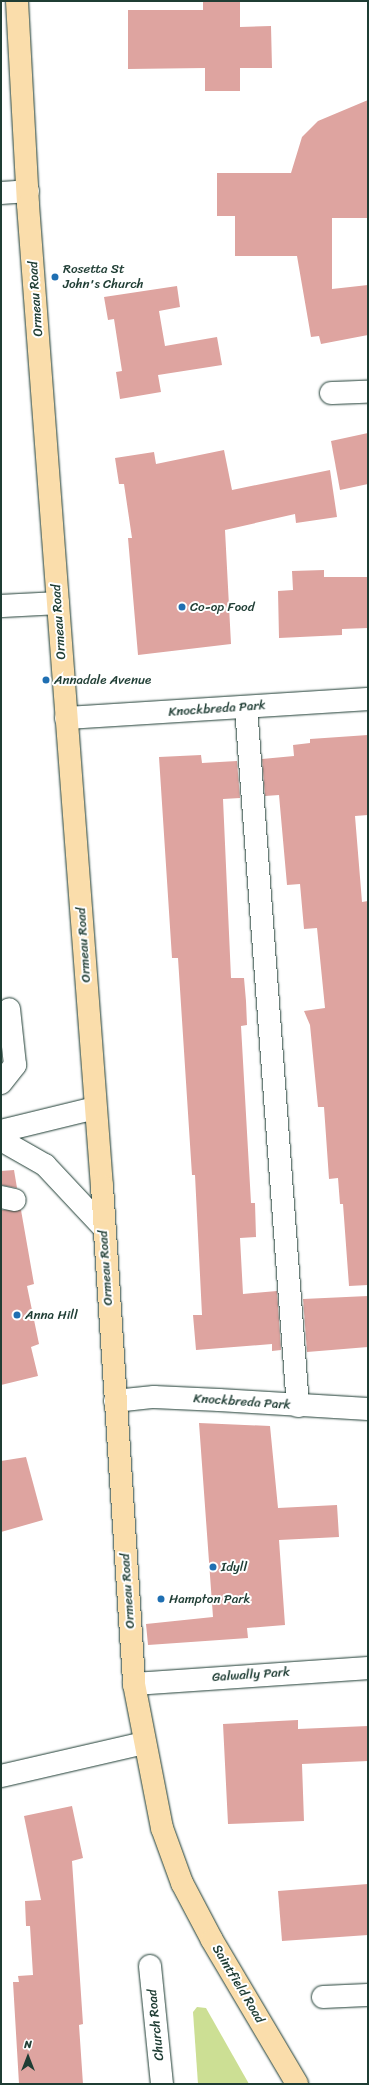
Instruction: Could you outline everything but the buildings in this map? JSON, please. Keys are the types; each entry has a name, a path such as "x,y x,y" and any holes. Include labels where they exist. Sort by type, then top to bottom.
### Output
{"main road":[{"name":"Ormeau Road","path":"17,1 28,191 116,1401 134,1684 144,1743 162,1828 182,1883"},
{"name":"Saintfield Road","path":"182,1883 212,1940 297,2084"}],"street":[{"path":"1,193 28,191"},
{"path":"331,393 368,392"},
{"path":"1,606 58,603"},
{"name":"Knockbreda Park","path":"66,718 368,699"},
{"path":"246,707 298,1406"},
{"path":"1,1083 15,1065 9,1009"},
{"path":"1,1131 95,1108"},
{"path":"1,1140 45,1165 103,1227"},
{"name":"Knockbreda Park","path":"116,1401 168,1398 368,1409"},
{"name":"Galwally Park","path":"134,1684 368,1668"},
{"path":"1,1776 144,1743"},
{"name":"Church Road","path":"150,1966 162,2084"},
{"path":"323,1997 368,1995"}],"green space":[{"path":"197,2007 206,2008 249,2084 198,2084 193,2012"}],"place":[{"name":"Rosetta St John's Church","path":"55,277"},
{"name":"Co-op Food","path":"182,607"},
{"name":"Annadale Avenue","path":"46,680"},
{"name":"Anna Hill","path":"17,1315"},
{"name":"Idyll","path":"213,1567"},
{"name":"Hampton Park","path":"161,1599"}]}
